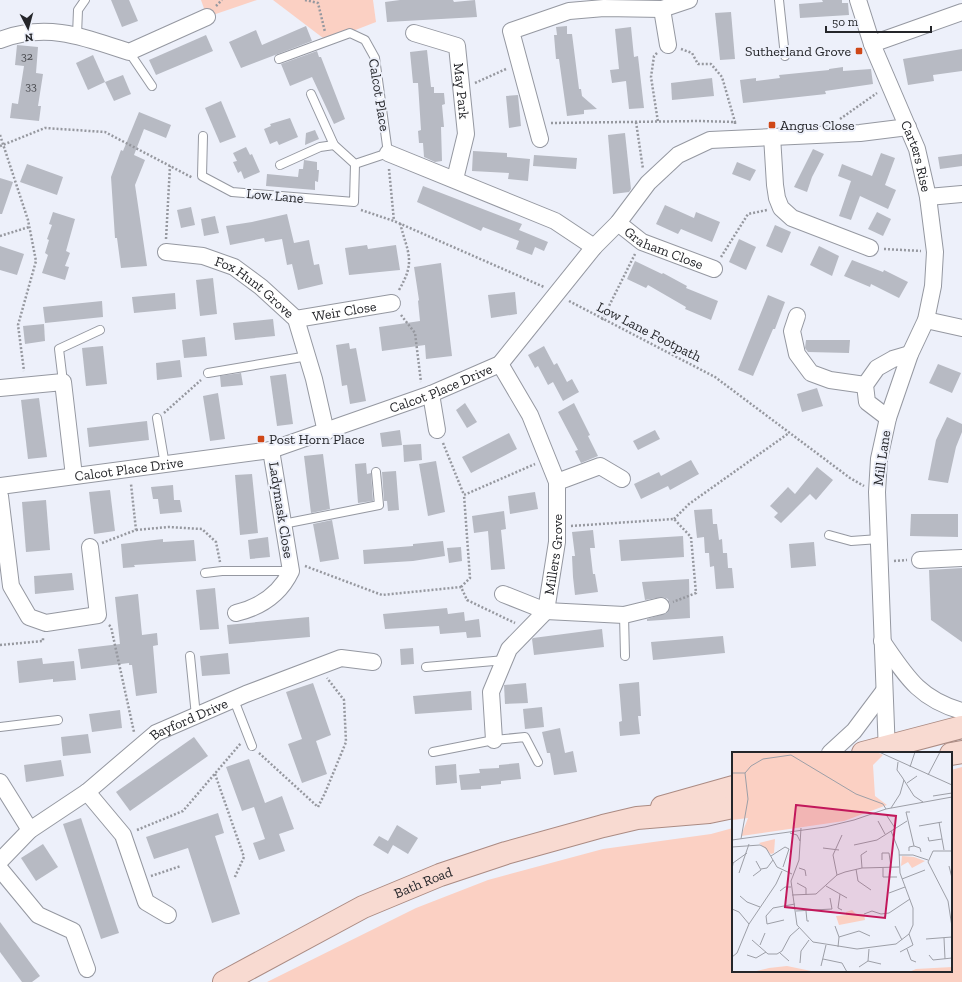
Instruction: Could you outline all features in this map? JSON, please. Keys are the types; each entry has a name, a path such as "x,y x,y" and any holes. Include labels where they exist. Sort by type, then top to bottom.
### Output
{"main road":[{"path":"871,752 886,750 962,727"},
{"path":"952,754 962,752"},
{"name":"Bath Road","path":"637,818 667,804 732,787"},
{"name":"Bath Road","path":"224,982 363,907 440,875 553,839 637,818 709,812 732,807"}],"street":[{"path":"540,139 511,31 569,11 604,4 662,9 689,0"},
{"name":"Carters Rise","path":"858,0 872,44 917,149 928,198 935,252 933,286 926,320"},
{"path":"662,9 668,46"},
{"path":"872,44 962,12"},
{"path":"0,40 27,32 46,30 78,35 129,52 207,17"},
{"name":"May Park","path":"414,32 457,46 466,134 455,179"},
{"name":"Calcot Place Drive","path":"0,486 271,450 326,432 427,395 500,364 594,247 618,223 645,187 678,155 710,140 818,134 860,134 908,127"},
{"path":"772,136 775,185 777,198 781,208 792,218 870,248"},
{"path":"388,153 555,220 594,247"},
{"path":"928,198 962,194"},
{"name":"Graham Close","path":"618,223 642,242 714,269"},
{"name":"Fox Hunt Grove","path":"166,252 203,256 234,267 261,287 296,319 308,356 326,432"},
{"name":"Weir Close","path":"296,319 392,303"},
{"path":"797,316 792,331 797,354 811,373 830,380 865,385"},
{"path":"926,320 962,328"},
{"name":"Mill Lane","path":"886,750 878,539 877,492 879,459 888,418 910,354 926,320"},
{"path":"888,418 867,402 865,385 876,368 892,359 910,354"},
{"name":"Millers Grove","path":"494,740 492,692 509,649 546,611 557,542 557,482 530,415 500,364"},
{"path":"0,388 63,382 74,476"},
{"path":"427,395 437,430"},
{"name":"Ladymask Close","path":"236,613 249,610 278,592 290,566 271,450"},
{"path":"557,482 600,466 622,479"},
{"path":"0,496 12,586 29,617 46,623 98,615 90,547"},
{"path":"920,560 962,558"},
{"path":"503,594 546,611 624,615 662,606"},
{"path":"882,641 902,670 924,694 936,702 962,711"},
{"name":"Bayford Drive","path":"0,861 30,830 87,792 156,733 234,700 341,658 373,662"},
{"path":"831,752 854,730 884,691"},
{"path":"0,782 30,830"},
{"path":"87,792 123,835 137,880 146,902 168,915"},
{"path":"0,869 38,915 73,931 87,969"}],"lane":[{"path":"78,35 78,10 85,0"},
{"path":"779,0 785,56"},
{"name":"Calcot Place","path":"279,59 327,40 350,33 366,40 375,58 388,153"},
{"path":"129,52 152,86"},
{"path":"311,94 334,145 355,164 388,153"},
{"name":"Low Lane","path":"203,136 202,176 232,192 354,202 355,164"},
{"path":"280,165 320,147 334,145"},
{"path":"63,382 60,349 100,330"},
{"path":"208,373 308,356"},
{"path":"157,418 165,465"},
{"path":"283,524 379,505 376,472"},
{"path":"828,535 851,541 878,539"},
{"path":"205,573 290,566"},
{"path":"624,615 625,656"},
{"path":"190,656 196,716"},
{"path":"426,667 505,660"},
{"path":"234,700 252,746"},
{"path":"0,727 58,720"},
{"path":"433,752 494,740 525,736 538,762"}],"path":[{"path":"305,0 318,3 327,40"},
{"path":"658,122 651,77 654,56 668,46 692,53 698,64 711,64 722,77 735,122 737,138"},
{"path":"461,89 506,70 516,48"},
{"path":"818,134 889,85"},
{"path":"636,122 645,187"},
{"path":"536,123 735,122"},
{"path":"0,135 29,227 36,261 18,325 26,385"},
{"name":"Low Lane Footpath","path":"388,153 394,220 557,293 602,320 715,377 850,478 877,492"},
{"path":"166,252 170,166"},
{"path":"714,269 748,214 781,208"},
{"path":"400,223 411,262 406,279 392,303 415,333 427,395"},
{"path":"0,236 29,227"},
{"path":"602,320 642,242"},
{"path":"870,248 935,252"},
{"path":"157,418 176,404 208,373"},
{"path":"290,566 382,595 461,587 470,578 464,495 437,430"},
{"path":"557,527 674,519 689,504 789,433"},
{"path":"464,495 547,459"},
{"path":"130,469 136,530"},
{"path":"662,606 696,593 692,537 674,519"},
{"path":"90,547 136,530 168,527 202,529 216,542 222,571"},
{"path":"879,562 920,560"},
{"path":"461,587 467,600 528,629"},
{"path":"98,615 111,627 138,749"},
{"path":"0,645 42,641 46,623"},
{"path":"252,746 318,807 326,793 346,742 344,700 318,667"},
{"path":"123,835 183,811 248,735"},
{"path":"215,773 244,857 234,880"},
{"path":"137,880 182,866"}],"shaded area":[{"path":"201,0 257,0 207,17"},
{"path":"273,0 373,0 376,22 327,41"},
{"path":"962,767 962,982 267,982 416,908 488,880 603,849 711,834 732,828 732,972 952,972 952,770"}],"building":[{"path":"111,0 129,0 138,21 122,27"},
{"path":"400,0 453,0 454,2 475,0 477,17 387,22 385,2"},
{"path":"822,0 842,0 842,3 848,3 849,15 800,18 799,4 823,2"},
{"path":"731,12 735,59 720,60 715,13"},
{"path":"306,26 312,41 241,68 229,42 256,30 262,45"},
{"path":"567,26 567,34 572,34 579,89 581,89 582,96 597,109 584,110 584,114 567,116 559,59 556,59 554,35 557,35 556,27"},
{"path":"631,27 634,57 638,56 644,108 629,109 626,81 612,83 610,70 619,69 615,29"},
{"path":"206,35 213,51 156,75 149,60"},
{"path":"17,45 38,47 36,73 43,74 38,106 41,106 39,121 10,118 12,103 18,104 24,66 15,65"},
{"path":"962,49 962,71 933,75 934,81 908,85 903,59"},
{"path":"427,50 431,87 434,87 434,93 444,93 445,104 442,105 444,127 441,127 442,161 435,162 424,157 423,143 419,143 418,131 421,130 418,83 413,83 410,52"},
{"path":"317,51 319,57 321,57 345,119 334,124 312,77 290,86 281,64"},
{"path":"93,55 105,82 88,90 76,63"},
{"path":"843,67 843,71 871,69 873,84 825,91 826,94 743,103 740,80 756,78 756,81 780,78 779,75 829,70"},
{"path":"123,75 131,94 114,101 105,82"},
{"path":"712,78 714,96 672,100 671,83"},
{"path":"518,95 521,126 509,128 506,96"},
{"path":"221,101 236,137 220,143 205,108"},
{"path":"139,112 171,125 166,138 144,129 134,155 145,160 135,185 147,266 121,268 117,238 115,238 111,177 121,150 123,151"},
{"path":"290,118 298,137 279,145 277,141 270,144 264,129 271,126 270,124"},
{"path":"315,130 319,139 305,145 306,133"},
{"path":"625,133 631,189 629,192 613,194 608,135"},
{"path":"246,147 250,155 252,154 260,172 244,179 241,171 238,173 233,162 237,161 233,153"},
{"path":"813,149 824,154 812,177 807,192 794,187"},
{"path":"473,151 507,153 507,157 530,159 528,181 508,179 509,173 472,171"},
{"path":"881,153 895,158 885,185 896,190 888,209 860,196 851,220 839,216 851,181 838,176 842,164 872,176"},
{"path":"962,154 962,166 940,169 938,157"},
{"path":"534,155 577,158 576,169 533,166"},
{"path":"304,160 317,162 317,170 319,170 318,182 315,181 315,190 266,186 267,174 298,177 299,169 303,169"},
{"path":"737,162 756,170 750,181 732,174"},
{"path":"27,164 63,177 57,195 20,182"},
{"path":"0,178 13,182 2,214 0,214"},
{"path":"423,186 522,224 519,230 548,242 544,251 535,247 532,255 516,249 519,241 483,227 481,231 417,202"},
{"path":"665,205 694,218 696,212 720,222 712,242 681,229 678,234 656,224"},
{"path":"191,207 195,225 181,228 177,210"},
{"path":"53,212 75,219 66,251 70,253 65,266 69,267 65,280 42,273 48,255 45,253 49,240 47,239 52,225 49,224"},
{"path":"877,212 891,219 883,236 868,229"},
{"path":"287,214 294,243 309,240 314,265 319,264 323,284 298,290 292,264 287,265 282,239 265,242 264,238 230,245 226,226"},
{"path":"215,216 219,233 204,236 201,219"},
{"path":"775,225 791,232 782,253 766,246"},
{"path":"739,239 756,247 746,270 729,262"},
{"path":"367,245 368,249 396,245 400,270 349,275 345,248"},
{"path":"0,246 24,254 17,275 0,270"},
{"path":"819,246 839,256 832,276 810,265"},
{"path":"852,260 883,272 884,270 908,282 899,298 871,284 870,287 844,276"},
{"path":"635,261 662,274 663,273 687,286 686,288 718,301 711,320 685,309 686,307 648,285 646,288 627,279"},
{"path":"441,263 452,356 426,359 425,345 382,351 379,327 420,321 419,300 414,267"},
{"path":"213,278 217,314 200,316 196,280"},
{"path":"515,292 517,314 491,318 488,295"},
{"path":"175,293 176,309 134,313 132,297"},
{"path":"768,295 785,302 775,329 773,329 753,376 738,370"},
{"path":"102,301 103,317 45,323 43,307"},
{"path":"273,319 275,336 235,340 233,323"},
{"path":"44,324 45,341 25,344 23,326"},
{"path":"205,337 207,356 184,358 182,340"},
{"path":"806,340 850,340 849,353 808,352 805,348"},
{"path":"349,343 350,349 356,348 366,401 350,404 347,385 342,386 336,345"},
{"path":"103,346 107,384 86,386 82,348"},
{"path":"544,346 554,365 557,363 567,382 572,379 579,392 563,401 553,382 548,385 538,366 535,368 528,355"},
{"path":"180,360 182,377 157,380 156,363"},
{"path":"938,364 961,373 952,393 929,383"},
{"path":"241,373 243,385 221,387 220,376"},
{"path":"286,374 293,424 277,426 270,376"},
{"path":"817,388 823,406 802,412 797,394"},
{"path":"218,393 225,439 210,441 203,396"},
{"path":"39,398 47,457 28,459 21,400"},
{"path":"465,403 477,422 467,428 456,410"},
{"path":"574,403 590,435 588,436 598,456 581,463 575,451 578,450 558,412"},
{"path":"947,417 962,424 962,432 956,447 948,483 928,480 936,440"},
{"path":"147,421 149,440 89,447 87,428"},
{"path":"400,430 402,445 382,447 380,433"},
{"path":"655,430 660,439 638,450 633,441"},
{"path":"509,433 517,449 471,473 462,457"},
{"path":"421,444 422,460 404,462 403,445"},
{"path":"323,454 330,509 311,513 304,456"},
{"path":"691,460 699,474 670,490 668,486 641,499 634,484 659,472 661,476"},
{"path":"436,461 445,512 428,516 419,464"},
{"path":"366,463 367,474 371,473 373,501 358,503 355,464"},
{"path":"817,467 833,480 816,500 810,494 781,523 774,517 778,513 770,506 788,487 795,494"},
{"path":"396,471 399,510 388,511 387,501 384,501 382,472"},
{"path":"252,474 258,533 240,535 235,475"},
{"path":"173,485 174,500 180,500 182,512 160,514 158,499 153,499 151,487"},
{"path":"110,490 115,531 94,534 89,492"},
{"path":"535,492 538,509 510,514 508,496"},
{"path":"46,500 50,550 26,552 22,502"},
{"path":"712,509 713,524 717,524 719,540 722,539 723,553 727,553 728,568 732,568 734,588 716,589 714,566 710,567 709,553 705,553 704,537 697,538 694,510"},
{"path":"504,511 506,529 501,530 505,569 491,570 488,531 474,533 472,516"},
{"path":"911,514 958,514 958,537 910,536"},
{"path":"332,520 339,559 320,562 313,524"},
{"path":"593,530 595,548 590,548 593,574 595,574 598,592 575,595 572,556 575,556 572,532"},
{"path":"683,536 684,557 621,561 619,540"},
{"path":"268,537 270,557 250,559 248,540"},
{"path":"163,539 163,542 194,540 196,561 134,565 135,567 123,568 121,544"},
{"path":"443,541 445,556 413,561 364,564 363,550 413,546 413,544"},
{"path":"814,542 816,566 791,568 789,544"},
{"path":"461,547 462,561 449,563 447,548"},
{"path":"962,568 962,642 931,620 929,570"},
{"path":"72,573 74,590 35,594 34,576"},
{"path":"689,579 690,618 647,621 647,619 667,613 670,604 668,599 663,597 645,600 642,582"},
{"path":"215,588 219,629 200,630 196,590"},
{"path":"138,594 142,635 157,633 158,645 153,646 157,693 136,696 132,665 129,665 129,663 81,669 78,649 120,644 115,597"},
{"path":"447,608 448,614 464,612 465,621 479,619 481,637 467,638 466,632 440,634 439,626 385,629 383,614"},
{"path":"309,617 310,637 229,644 227,625"},
{"path":"602,629 604,647 534,655 533,638"},
{"path":"723,636 725,653 653,660 651,642"},
{"path":"413,648 414,664 401,665 400,649"},
{"path":"228,653 230,674 202,676 200,656"},
{"path":"42,658 43,664 74,661 76,680 53,682 53,679 19,683 17,661"},
{"path":"639,682 641,716 638,716 640,734 620,736 619,722 622,721 619,684"},
{"path":"313,683 331,735 316,741 327,774 302,783 288,744 302,739 286,692"},
{"path":"526,683 528,703 505,704 504,685"},
{"path":"471,691 472,710 415,714 413,696"},
{"path":"542,707 544,727 525,729 523,709"},
{"path":"120,710 122,728 92,732 89,714"},
{"path":"560,728 565,753 573,751 577,772 554,775 550,753 547,753 542,732"},
{"path":"88,734 91,753 63,756 61,737"},
{"path":"194,737 208,756 130,811 116,792"},
{"path":"249,759 265,803 282,796 294,829 279,834 285,851 259,860 253,843 265,839 254,807 242,811 226,767"},
{"path":"61,760 64,776 26,782 24,765"},
{"path":"519,763 521,779 501,781 501,784 481,786 481,789 461,790 459,775 480,773 479,769 499,768 499,765"},
{"path":"456,764 457,783 436,785 435,766"},
{"path":"218,813 224,833 215,836 240,914 212,923 188,848 154,859 146,837"},
{"path":"81,818 119,933 101,939 63,824"},
{"path":"397,825 418,838 408,854 393,845 388,854 373,845 379,836 388,841"},
{"path":"43,844 58,867 36,881 21,858"},
{"path":"0,922 40,976 32,982 22,982 0,952"}],"place":[{"name":"Sutherland Grove","path":"859,51"},
{"name":"Angus Close","path":"772,125"},
{"name":"Post Horn Place","path":"261,439"}]}
